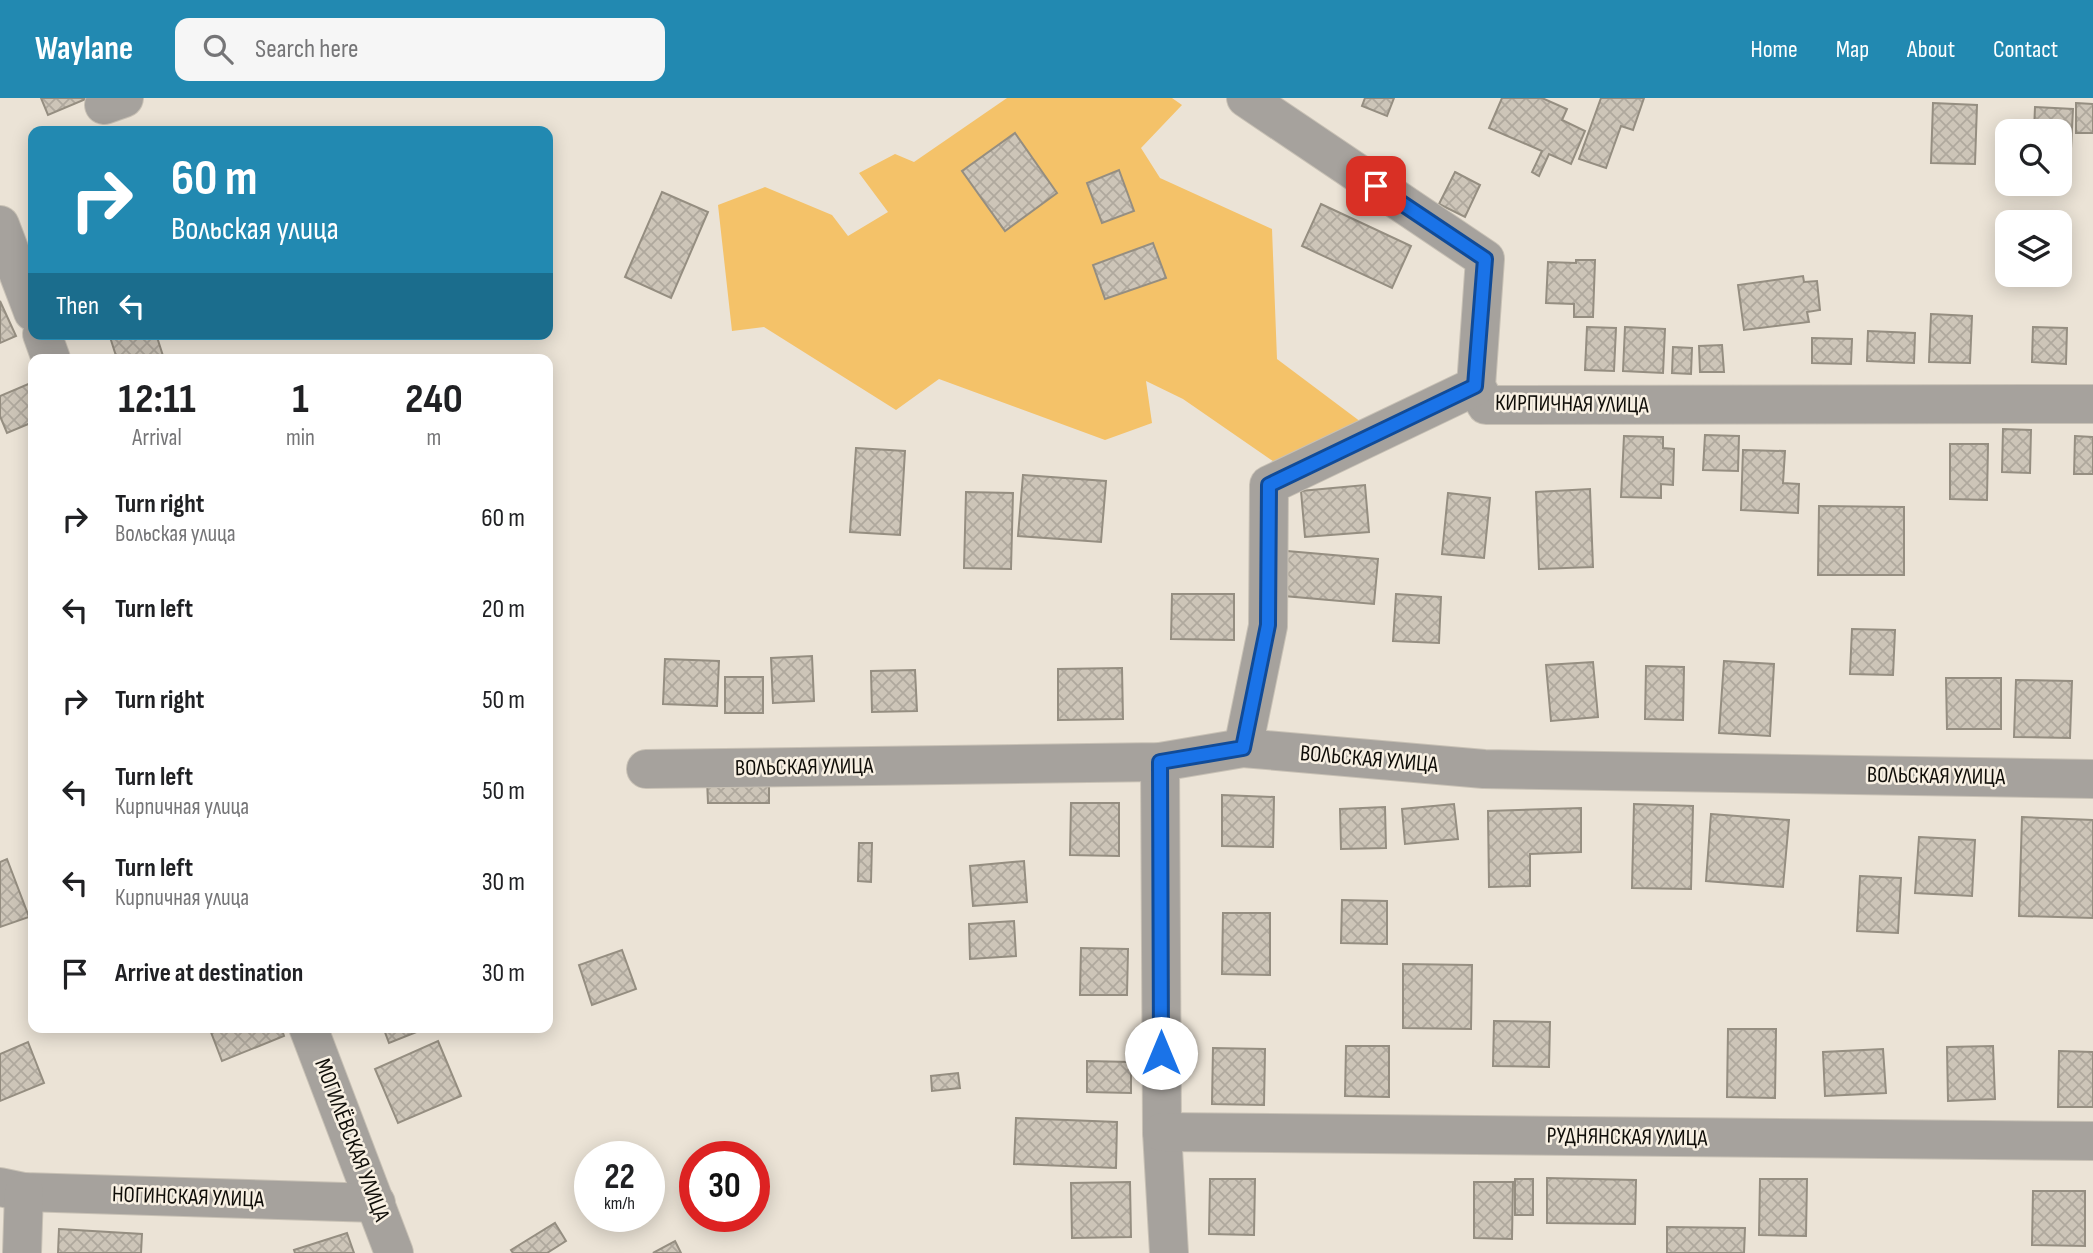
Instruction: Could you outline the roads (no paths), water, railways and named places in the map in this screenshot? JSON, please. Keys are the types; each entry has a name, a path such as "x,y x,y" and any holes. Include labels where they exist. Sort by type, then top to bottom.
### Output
{"street":[{"name":"КИРПИЧНАЯ УЛИЦА","path":"1246,98 1485,259 1475,386 1486,405 2093,404"},
{"path":"0,225 28,299"},
{"path":"1243,748 1268,625 1269,485 1475,386"},
{"name":"ВОЛЬСКАЯ УЛИЦА","path":"646,769 1160,762 1243,748 1484,769 2093,779"},
{"path":"1160,762 1161,1132 1169,1253"},
{"name":"МОГИЛЁВСКАЯ УЛИЦА","path":"310,1033 394,1253"},
{"name":"РУДНЯНСКАЯ УЛИЦА","path":"1161,1132 2093,1142"},
{"path":"12,1189 22,1253"},
{"name":"НОГИНСКАЯ УЛИЦА","path":"12,1189 376,1203"}]}
